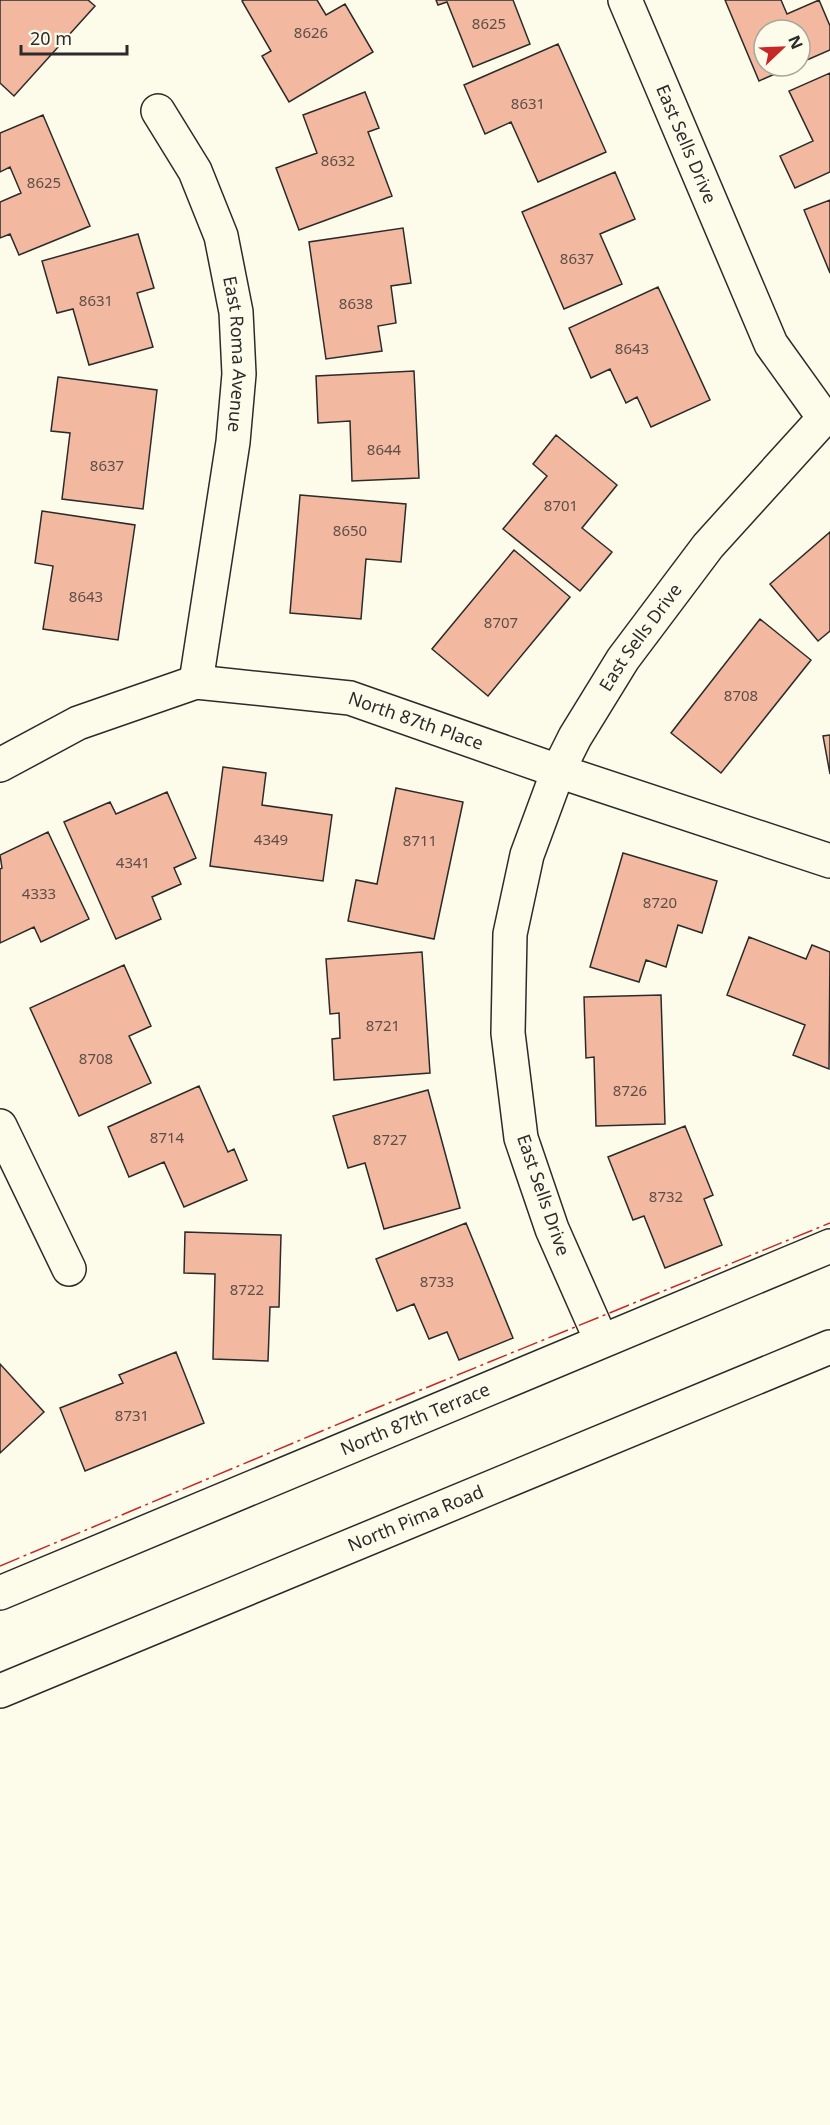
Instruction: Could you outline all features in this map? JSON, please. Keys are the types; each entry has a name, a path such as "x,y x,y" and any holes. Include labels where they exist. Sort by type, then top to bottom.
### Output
{"street":[{"name":"East Sells Drive","path":"601,1340 552,1229 521,1138 508,1033 510,934 528,855 558,771 575,738 623,659 708,546 827,416 771,344 625,0"},
{"name":"East Roma Avenue","path":"158,111 195,171 216,225 236,312 239,374 233,442 196,682"},
{"name":"North 87th Place","path":"0,765 78,723 196,682 350,698 558,771 830,861"},
{"path":"0,1126 69,1269"},
{"name":"North 87th Terrace","path":"0,1593 830,1246"},
{"name":"North Pima Road","path":"0,1691 830,1347"}],"building":[{"path":"0,0 88,0 95,6 14,96 0,83"},
{"path":"317,0 326,15 345,4 373,52 289,102 262,56 271,51 242,1"},
{"path":"436,0 513,0 530,44 473,67 447,2 438,5"},
{"path":"725,0 781,0 787,14 819,0 830,26 830,50 812,58 812,18 752,18 752,64"},
{"path":"558,44 606,152 538,182 511,122 485,134 464,85"},
{"path":"830,73 830,172 795,188 780,156 813,141 789,91"},
{"path":"365,92 379,128 368,132 392,196 299,230 276,168 317,153 303,115"},
{"path":"43,115 90,226 19,255 10,234 0,238 0,202 21,193 10,167 0,172 0,133"},
{"path":"615,172 635,219 600,234 622,284 564,309 522,212"},
{"path":"830,200 830,273 804,210"},
{"path":"403,228 411,283 391,286 396,323 378,326 382,351 326,359 309,242"},
{"path":"138,234 154,288 137,293 153,347 89,365 73,309 57,313 42,261"},
{"path":"658,287 710,400 651,427 637,397 626,403 610,369 591,378 569,328"},
{"path":"414,371 419,478 352,481 350,421 318,423 316,376"},
{"path":"58,377 157,390 143,509 62,499 70,433 51,431"},
{"path":"556,435 617,485 582,528 612,552 580,591 503,529 547,476 533,464"},
{"path":"300,495 406,504 401,562 366,559 361,619 290,613"},
{"path":"42,511 135,525 118,640 43,629 53,566 35,563"},
{"path":"830,532 830,631 818,641 770,584"},
{"path":"514,550 570,597 488,696 432,649"},
{"path":"760,619 811,660 721,773 671,733"},
{"path":"830,735 830,774 823,736"},
{"path":"223,767 266,773 262,805 332,815 323,881 210,866"},
{"path":"396,788 463,802 434,939 348,921 356,880 377,884"},
{"path":"167,792 196,858 174,868 181,884 152,897 161,919 116,939 64,822 110,802 116,814"},
{"path":"48,832 89,919 41,942 34,927 0,943 0,869 2,868 0,855"},
{"path":"623,853 717,881 702,933 678,925 666,967 646,960 639,982 590,967"},
{"path":"749,937 806,959 812,945 830,952 829,1069 793,1055 805,1025 727,995"},
{"path":"422,952 430,1073 334,1080 332,1039 340,1038 339,1013 330,1014 326,959"},
{"path":"124,965 151,1026 129,1036 151,1083 79,1116 30,1008"},
{"path":"661,995 665,1124 596,1126 594,1057 586,1058 584,997"},
{"path":"199,1086 228,1152 234,1149 247,1180 184,1207 164,1162 129,1177 108,1127"},
{"path":"428,1090 460,1208 384,1229 365,1163 348,1168 333,1116"},
{"path":"685,1126 713,1195 704,1199 722,1245 665,1268 644,1216 633,1220 608,1157"},
{"path":"466,1223 513,1338 459,1360 447,1332 429,1339 414,1304 397,1311 376,1259"},
{"path":"185,1232 281,1235 279,1307 270,1307 268,1361 213,1359 215,1274 184,1273"},
{"path":"176,1352 204,1423 85,1471 60,1408 123,1383 119,1375"},
{"path":"0,1364 44,1412 0,1453"}],"power":[{"path":"0,1566 379,1407 830,1223"}]}
